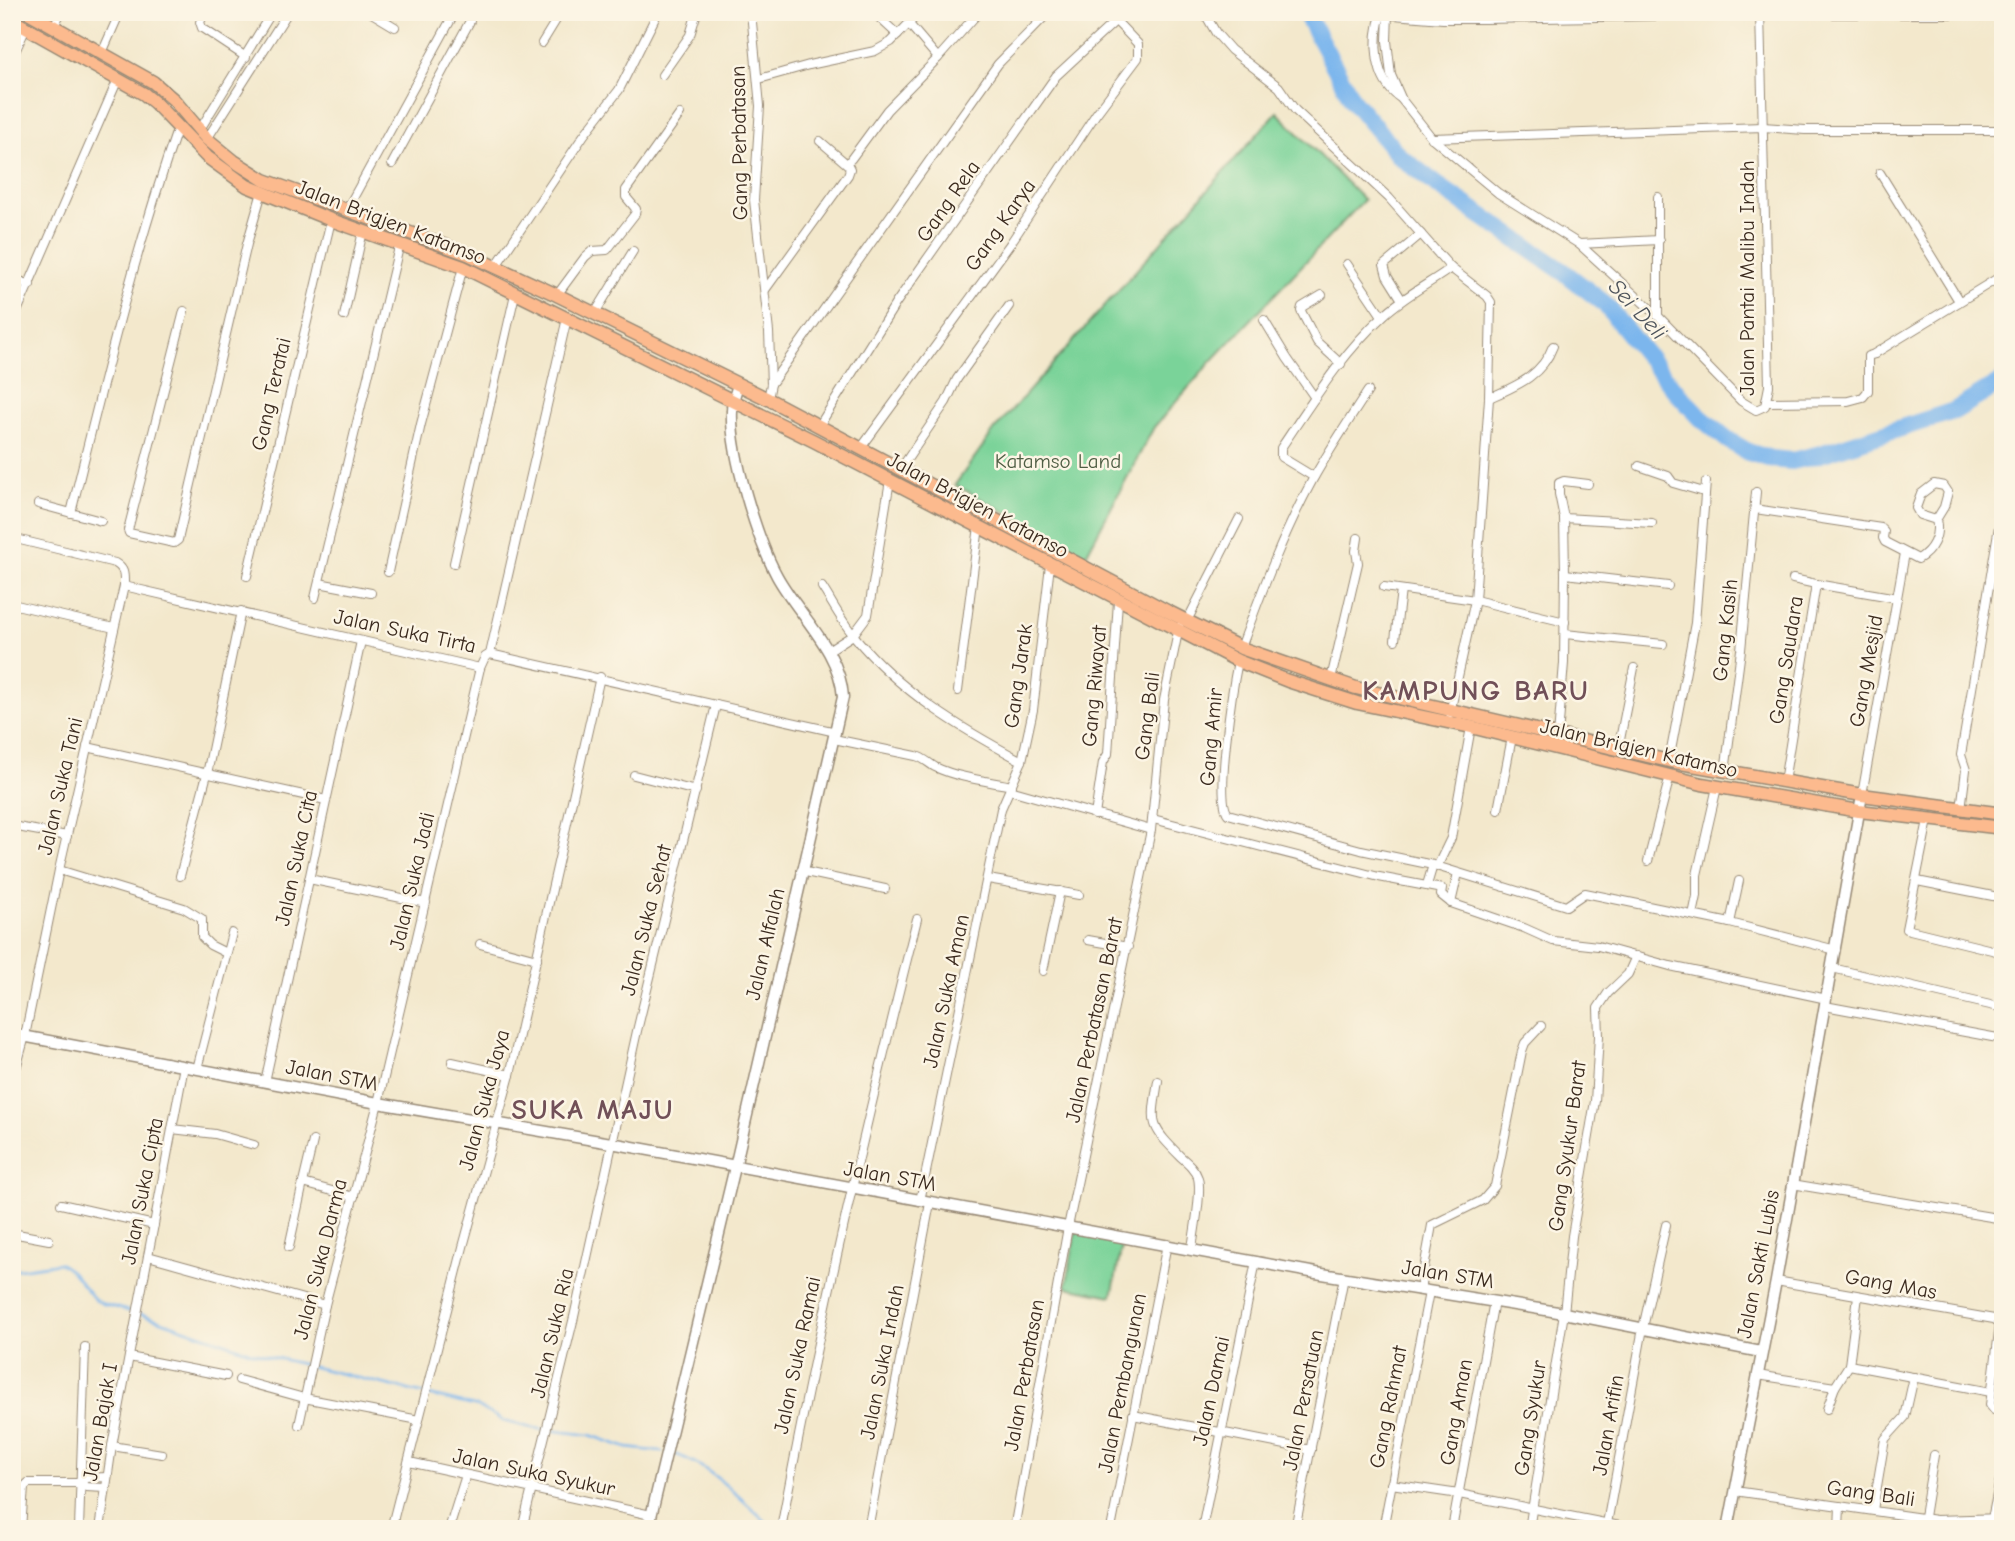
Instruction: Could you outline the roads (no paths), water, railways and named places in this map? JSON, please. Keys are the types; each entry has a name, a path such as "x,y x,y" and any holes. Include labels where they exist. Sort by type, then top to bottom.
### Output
{"main road":[{"name":"Jalan Brigjen Katamso","path":"29,12 153,82 174,100 203,135 234,161 264,180 346,211 420,244 890,480 1118,601 1153,611"},
{"name":"Jalan Brigjen Katamso","path":"12,20 149,99 220,168 262,192 331,220 400,243 420,244 496,266 557,295 861,448 1153,611 1183,624 1288,681 1357,703 1448,722 1473,721 1558,736 1725,772 1862,795 2001,814"},
{"name":"Jalan Brigjen Katamso","path":"1240,654 1356,688 1451,709 1512,737 1717,787 1859,811 2003,828"}],"street":[{"path":"54,26 61,12"},
{"path":"102,53 120,12"},
{"path":"205,12 200,22 202,28 246,57"},
{"path":"203,135 272,12"},
{"path":"203,135 288,12"},
{"path":"370,12 395,27"},
{"path":"346,211 455,12"},
{"path":"542,43 561,12"},
{"path":"496,266 584,135 612,101 627,77 658,12"},
{"path":"662,75 690,34 697,12"},
{"name":"Gang Perbatasan","path":"751,12 760,106 754,200 765,289 771,384 768,399"},
{"path":"873,12 898,35"},
{"path":"759,79 809,65 864,55 883,48 920,12"},
{"path":"851,159 887,110 979,12"},
{"path":"771,384 998,64 1049,12"},
{"name":"Gang Rela","path":"819,426 896,303 1051,83 1125,12"},
{"path":"1203,12 1231,50 1279,87 1303,118 1389,198 1451,268 1491,302 1489,398 1475,600 1448,722"},
{"path":"1385,13 1443,19 1539,15 1760,13 2003,15"},
{"name":"Jalan Pantai Malibu Indah","path":"1385,13 1377,45 1381,75 1389,90 1402,100 1432,138 1498,193 1579,244 1658,316 1748,407 1761,410 1767,402 1769,386 1760,13"},
{"path":"393,164 470,21"},
{"name":"Gang Karya","path":"861,448 1010,244 1096,114 1138,58 1138,44 1116,21"},
{"path":"909,24 938,58"},
{"path":"12,58 26,28"},
{"path":"12,323 118,79"},
{"path":"408,99 423,106"},
{"path":"557,295 585,257 592,251 607,250 635,214 636,209 625,197 626,190 680,114"},
{"path":"71,513 138,258 178,127"},
{"path":"1432,138 1763,127 1805,130 2003,130"},
{"path":"765,289 848,175 848,165 820,141"},
{"path":"1880,173 1959,301"},
{"path":"184,311 128,530 129,533 174,543 178,540 227,325 262,192"},
{"path":"1658,197 1658,316"},
{"name":"Gang Teratai","path":"247,576 331,220"},
{"path":"344,316 363,231"},
{"path":"1402,300 1387,276 1384,265 1420,234"},
{"path":"1579,244 1659,240"},
{"path":"315,598 400,243"},
{"path":"594,313 633,251"},
{"path":"1348,264 1382,316"},
{"path":"388,572 421,424 463,267"},
{"path":"1314,477 1281,457 1280,453 1315,398 1382,316 1451,268"},
{"path":"1767,402 1848,401 1863,397 1868,391 1868,356 2003,275"},
{"path":"12,278 30,285"},
{"path":"454,563 515,294"},
{"path":"1322,295 1301,307 1301,311 1317,342 1341,364"},
{"path":"900,470 946,402 957,379 1009,306"},
{"path":"490,654 567,318"},
{"path":"1264,320 1315,398"},
{"path":"1489,398 1533,374 1546,361 1553,346"},
{"name":"Jalan Alfalah","path":"648,1529 842,709 839,673 828,651 777,576 747,499 732,420 733,400 738,385"},
{"name":"Gang Amir","path":"1368,391 1314,477 1280,548 1240,654 1232,689 1223,801 1228,814 1361,850 1435,866"},
{"path":"1639,466 1668,476 1673,483 1704,492"},
{"path":"828,651 853,635 868,614 890,480"},
{"path":"1558,736 1565,634 1564,518 1559,483 1566,481 1588,484"},
{"path":"1669,761 1695,623 1706,482"},
{"path":"1755,509 1881,528 1884,531 1884,541 1918,559 1929,553 1938,531 1936,520 1944,507 1948,492 1944,486 1934,484 1921,494 1916,508 1920,515 1936,520"},
{"name":"Gang Kasih","path":"1725,772 1741,650 1756,492"},
{"path":"1961,809 1966,769 1961,755 2003,502"},
{"path":"38,504 101,521"},
{"path":"1564,518 1652,523"},
{"name":"Gang Bali","path":"1153,818 1164,700 1183,624 1239,519"},
{"path":"958,691 979,526"},
{"path":"12,538 115,562 122,567 124,586"},
{"path":"1331,680 1358,563 1358,538"},
{"name":"Gang Mesjid","path":"1862,795 1905,554"},
{"name":"Gang Jarak","path":"1011,788 1022,761 1033,710 1050,565"},
{"path":"1565,574 1668,586"},
{"path":"1793,579 1816,584"},
{"path":"319,583 372,593"},
{"name":"Gang Saudara","path":"1784,782 1816,584 1897,598"},
{"name":"Jalan Suka Tirta","path":"124,586 242,611 480,668 485,657 490,654 600,677 923,758 932,766 1152,830"},
{"name":"Jalan Suka Tani","path":"12,1083 25,1036 59,870 124,586"},
{"path":"822,587 853,635 923,702 957,726 1022,761"},
{"path":"1384,587 1475,600 1565,622"},
{"path":"1395,640 1401,590"},
{"name":"Gang Riwayat","path":"1096,815 1103,762 1108,754 1118,601"},
{"path":"12,604 114,628"},
{"path":"180,876 207,774 242,611"},
{"path":"1565,634 1663,644"},
{"name":"Jalan Suka Cita","path":"265,1082 361,641"},
{"name":"Jalan Suka Jadi","path":"378,1103 480,668"},
{"path":"1618,750 1634,668"},
{"name":"Jalan Suka Jaya","path":"391,1529 510,1075 600,677"},
{"name":"Jalan Suka Sehat","path":"611,1143 716,705"},
{"path":"1427,886 1451,838 1473,721"},
{"path":"1498,810 1512,737"},
{"path":"87,747 326,800"},
{"path":"634,775 696,790"},
{"path":"1648,861 1670,776"},
{"path":"1693,915 1697,896 1696,875 1717,787"},
{"name":"Jalan Suka Aman","path":"925,1202 1001,809 1011,788"},
{"path":"2001,814 2003,794"},
{"name":"Jalan Sakti Lubis","path":"1728,1529 1776,1281 1862,795"},
{"path":"1153,818 1379,877 1441,889 1441,895 1451,903 1553,941 1598,946 1826,1003 2003,1039"},
{"name":"Jalan Perbatasan Barat","path":"1068,1227 1153,818"},
{"path":"1928,820 1907,931 2000,952"},
{"path":"12,827 67,836"},
{"path":"1435,866 1566,906 1585,893 1730,923 1836,950"},
{"path":"59,870 184,908 202,919 202,937 210,945 226,953"},
{"path":"802,872 885,889"},
{"path":"1451,903 1458,873"},
{"path":"988,879 1079,895"},
{"path":"309,880 426,903"},
{"path":"1730,923 1739,881"},
{"path":"1917,881 1998,897"},
{"path":"1042,971 1060,891"},
{"name":"Jalan Suka Ramai","path":"781,1529 815,1352 851,1189 917,919"},
{"path":"197,1069 232,933"},
{"path":"1088,940 1128,947"},
{"path":"480,944 537,959"},
{"name":"Gang Syukur Barat","path":"1564,1313 1572,1236 1595,1101 1598,1008 1608,993 1628,974 1636,956"},
{"path":"1832,968 2003,1009"},
{"name":"Gang Rahmat","path":"1382,1529 1424,1291 1432,1225 1483,1200 1495,1186 1522,1051 1525,1043 1541,1026"},
{"name":"Jalan STM","path":"12,1034 851,1189 1424,1291 1564,1313 1761,1352"},
{"path":"452,1062 510,1075"},
{"name":"Jalan Suka Cipta","path":"135,1322 184,1066"},
{"path":"1158,1081 1153,1124 1158,1134 1192,1167 1199,1184 1192,1249"},
{"name":"Jalan Suka Darma","path":"299,1425 325,1305 378,1103"},
{"path":"172,1129 215,1134 254,1144"},
{"path":"289,1247 313,1141"},
{"name":"Jalan Suka Ria","path":"522,1529 552,1410 611,1143"},
{"path":"303,1183 354,1197"},
{"path":"1793,1184 2003,1219"},
{"name":"Jalan Suka Indah","path":"868,1529 925,1202"},
{"path":"61,1203 154,1225"},
{"name":"Jalan Arifin","path":"1607,1527 1643,1328 1666,1225"},
{"name":"Jalan Perbatasan","path":"1014,1529 1068,1227"},
{"path":"12,1233 49,1240"},
{"name":"Jalan Pembangunan","path":"1111,1529 1167,1244"},
{"path":"148,1256 325,1305"},
{"name":"Jalan Damai","path":"1202,1529 1256,1261"},
{"name":"Jalan Persatuan","path":"1295,1529 1345,1277"},
{"name":"Gang Mas","path":"1776,1281 2001,1322"},
{"path":"1827,1409 1835,1387 1849,1364 1858,1296"},
{"name":"Gang Aman","path":"1452,1529 1494,1301"},
{"name":"Gang Syukur","path":"1529,1529 1564,1313"},
{"name":"Jalan Bajak I","path":"100,1529 135,1322"},
{"path":"2001,1322 1990,1392 1991,1408 2003,1412"},
{"path":"79,1529 85,1347"},
{"path":"129,1357 226,1376"},
{"path":"1849,1364 1990,1392"},
{"path":"1757,1375 1835,1387"},
{"path":"1873,1510 1885,1439 1905,1417 1914,1377"},
{"path":"239,1380 304,1398 419,1420"},
{"path":"1133,1415 1311,1450"},
{"path":"112,1446 162,1454"},
{"path":"1922,1529 1934,1455"},
{"name":"Jalan Suka Syukur","path":"409,1462 651,1516"},
{"path":"1992,1519 2003,1465"},
{"path":"449,1529 466,1475"},
{"path":"80,1483 86,1478 107,1477"},
{"path":"21,1529 24,1487 27,1483 80,1483 86,1487 105,1488"},
{"path":"1391,1484 1460,1494 1607,1527 1636,1529"},
{"name":"Gang Bali","path":"1735,1491 1923,1519 1959,1521 2003,1518"},
{"path":"1839,1529 1840,1506"}],"waterway":[{"name":"Sei Deli","path":"1305,12 1353,101 1399,156 1604,303 1701,418 1748,452 1771,459 1792,461 1817,455 1954,411 2003,381"},
{"path":"12,1270 59,1263 71,1271 95,1300 103,1304 252,1352 478,1407 504,1421 532,1428 590,1435 627,1448 662,1452"},
{"path":"669,1453 683,1457 711,1474 774,1529"}],"district":[{"name":"KAMPUNG BARU","path":"1476,690"},
{"name":"SUKA MAJU","path":"593,1109"}],"park label":[{"name":"Katamso Land","path":"1058,461"}]}
